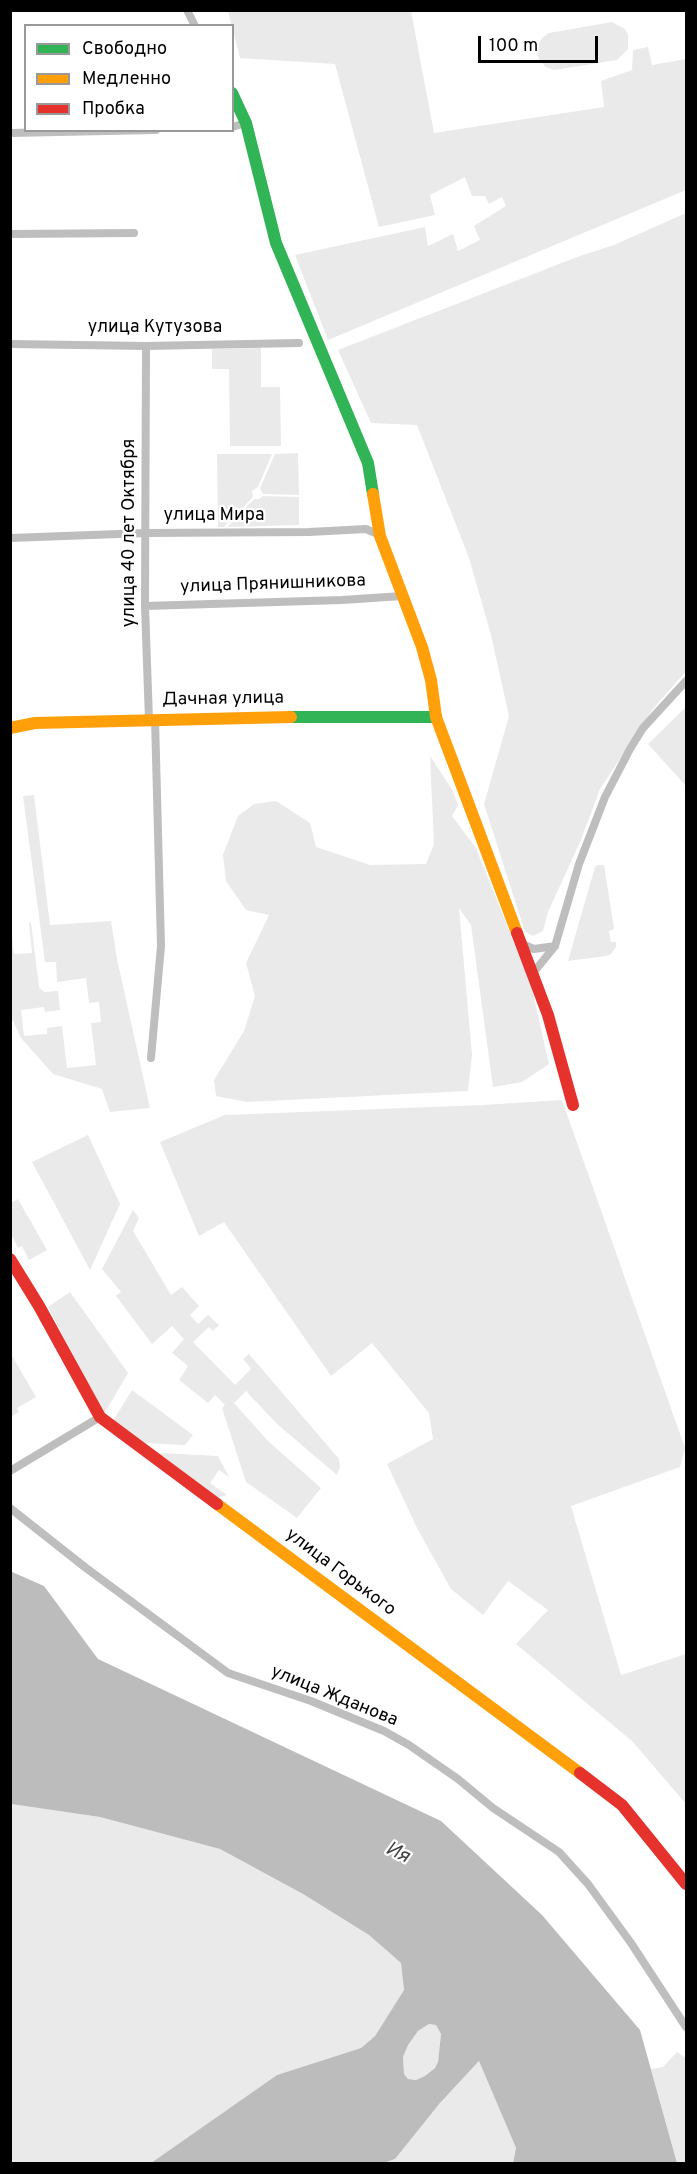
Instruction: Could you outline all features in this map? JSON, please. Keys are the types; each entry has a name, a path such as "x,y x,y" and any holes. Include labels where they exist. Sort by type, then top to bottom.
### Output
{"street":[{"path":"187,10 194,24"},
{"path":"234,97 246,123 276,243 368,463 380,536 422,647 431,680 436,717 548,1014 573,1105"},
{"path":"234,126 246,123"},
{"path":"10,133 59,132"},
{"path":"10,234 134,233"},
{"name":"улица Кутузова","path":"10,344 146,346 299,342"},
{"name":"улица 40 лет Октября","path":"146,346 145,606 161,946 151,1058"},
{"name":"улица Мира","path":"10,538 366,529 380,536"},
{"name":"улица Прянишникова","path":"145,606 402,596"},
{"path":"533,973 555,946 579,864 605,797 643,728 687,681"},
{"name":"Дачная улица","path":"10,728 35,723 379,716 436,717"},
{"path":"522,944 534,949 555,946"},
{"name":"улица Горького","path":"10,1259 39,1306 100,1417 622,1805 687,1884"},
{"path":"10,1471 100,1417"},
{"name":"улица Жданова","path":"10,1508 86,1568 228,1673 311,1701 384,1731 409,1745 458,1779 494,1808 559,1852 588,1884 687,2027"}],"shaded area":[{"path":"228,11 411,11 434,133 604,107 601,81 632,70 633,50 648,47 652,65 686,59 686,190 328,340 295,255 425,227 428,246 453,234 458,251 480,240 474,226 506,206 502,197 489,204 485,196 472,196 465,177 430,195 435,215 379,227 335,64 240,58 234,34 234,24 231,24"},
{"path":"612,22 625,29 628,35 628,49 617,60 554,70 546,67 540,61 537,54 538,45 549,33"},
{"path":"686,213 686,671 653,709 600,789 581,840 548,912 543,931 533,936 525,932 484,804 509,716 491,635 469,558 417,425 371,423 338,350 577,257 614,245"},
{"path":"261,348 261,387 280,387 281,446 230,446 229,369 212,369 212,349"},
{"path":"298,453 299,495 263,494 260,488 275,454"},
{"path":"217,454 272,454 258,487 252,491 253,497 224,527 218,527"},
{"path":"263,496 299,497 299,525 227,527 254,499"},
{"path":"686,707 686,786 648,744"},
{"path":"430,756 453,791 458,805 452,816 476,848 531,985 549,1064 522,1082 493,1087 471,925 459,908 472,1055 468,1091 247,1102 216,1096 214,1080 244,1031 255,996 246,963 269,915 246,910 226,881 223,855 238,816 254,804 276,801 310,823 316,847 370,865 426,864 434,844"},
{"path":"34,795 50,925 111,921 117,959 150,1108 110,1112 102,1089 53,1074 21,1038 11,1017 11,926 14,954 32,953 29,923 31,922 39,987 44,992 58,991 60,1010 45,1012 44,1007 21,1010 24,1036 47,1034 47,1028 62,1026 67,1068 96,1065 91,1023 101,1022 99,1002 89,1003 86,978 57,982 56,962 45,962 23,796"},
{"path":"604,865 614,929 609,931 611,942 616,942 616,947 611,954 606,956 568,961 595,867"},
{"path":"562,1100 685,1448 680,1467 571,1506 621,1675 686,1654 686,1804 633,1742 516,1644 548,1610 508,1581 483,1615 451,1589 417,1528 387,1464 433,1439 429,1413 372,1343 331,1376 224,1222 199,1236 160,1142 225,1115"},
{"path":"88,1135 120,1204 90,1270 32,1162"},
{"path":"18,1199 47,1250 29,1260 22,1246 18,1248 11,1234 11,1203"},
{"path":"133,1210 139,1218 133,1231 171,1295 182,1287 199,1306 190,1315 198,1324 208,1315 219,1325 213,1331 209,1327 193,1342 235,1385 251,1369 243,1359 249,1354 339,1459 340,1467 337,1475 277,1424 246,1391 234,1403 268,1441 321,1488 297,1518 246,1482 222,1408 225,1405 215,1395 208,1403 179,1380 188,1366 172,1353 184,1339 172,1326 152,1344 116,1296 121,1292 102,1269"},
{"path":"70,1292 128,1373 104,1414 48,1307"},
{"path":"11,1354 36,1397 17,1408 19,1412 11,1417"},
{"path":"132,1390 193,1435 185,1445 144,1443 113,1421"},
{"path":"159,1453 218,1456 229,1477 219,1470 210,1483 227,1495 217,1498"},
{"path":"10,1804 100,1817 220,1849 303,1894 369,1935 401,1963 404,1990 375,2036 361,2048 277,2075 151,2163 11,2163"},
{"path":"429,2024 436,2025 441,2034 438,2062 435,2068 425,2076 416,2080 408,2079 404,2074 403,2057 407,2045 418,2031"},
{"path":"677,2052 686,2058 686,2163 677,2163 651,2069 663,2067"},
{"path":"479,2061 516,2148 513,2163 384,2164 395,2159 440,2103"}],"water":[{"name":"Ия","path":"10,1571 44,1586 98,1659 441,1821 542,1915 640,2030 677,2163 513,2163 516,2148 479,2061 440,2103 395,2159 384,2163 151,2163 277,2075 361,2048 375,2036 404,1990 401,1963 369,1935 303,1894 220,1849 100,1817 11,1804","holes":["429,2024 436,2025 441,2034 438,2062 435,2068 416,2080 408,2079 404,2074 403,2057 408,2045 418,2031"]}],"traffic: fast":[{"path":"234,97 246,123 276,243 368,463 373,494"},
{"path":"291,717 436,717"}],"traffic: slow":[{"path":"373,494 380,536 422,647 431,680 436,717 517,933"},
{"path":"10,728 35,723 291,717"},
{"path":"217,1504 580,1773"}],"traffic: jam":[{"path":"517,933 548,1015 573,1105"},
{"path":"10,1259 39,1306 100,1417 217,1504"},
{"path":"580,1773 622,1805 686,1884"}]}
